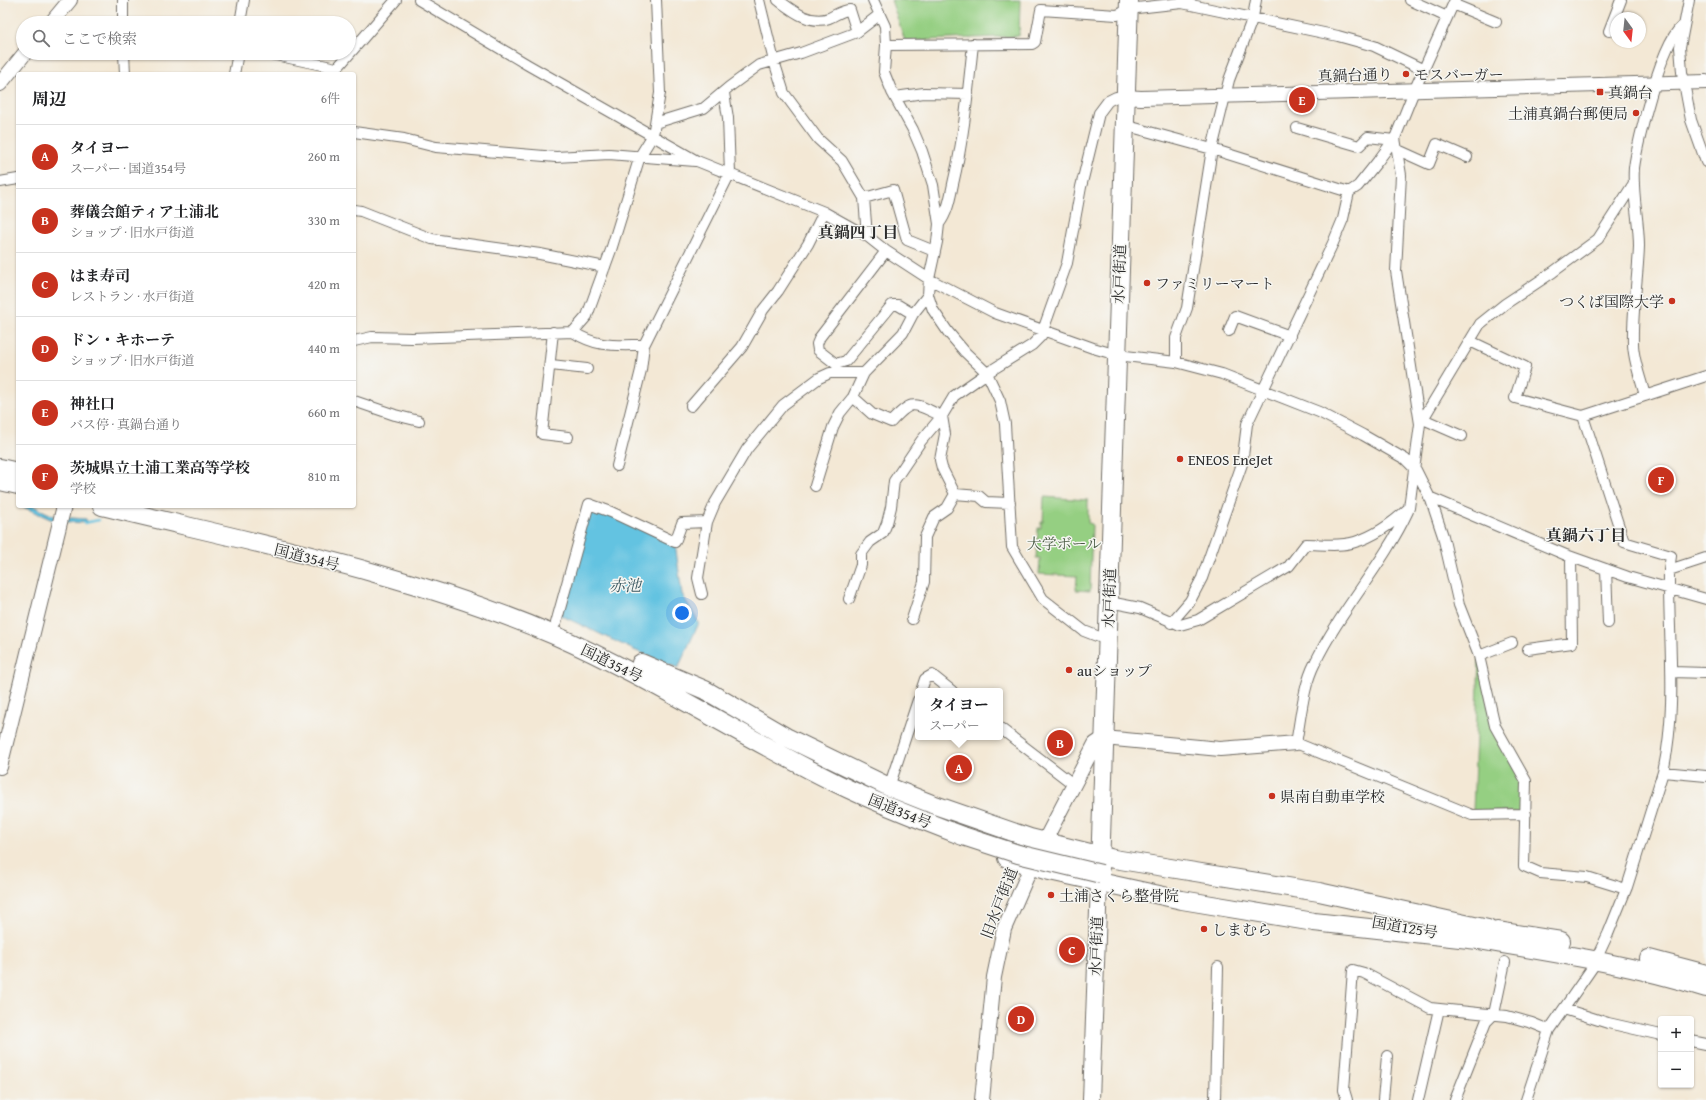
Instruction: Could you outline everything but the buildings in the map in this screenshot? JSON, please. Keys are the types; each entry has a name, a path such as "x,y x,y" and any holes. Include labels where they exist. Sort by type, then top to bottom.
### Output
{"highway":[{"name":"水戸街道","path":"1100,870 1129,6"},
{"path":"0,468 16,472"},
{"path":"0,481 16,485"},
{"name":"国道354号","path":"110,508 402,580 448,594 494,610 638,669"},
{"name":"国道354号","path":"161,508 395,567 494,598 556,622 836,783 899,811 964,831 1018,854 1100,870"},
{"path":"638,669 704,690 786,737 889,787 990,825 1044,842 1100,870 1182,900 1314,922 1483,935"},
{"path":"638,669 692,712 772,759 833,792 910,824 1031,866 1100,870 1187,872 1319,892 1483,935"},
{"name":"国道125号","path":"1100,870 1483,935 1678,965 1706,974"},
{"name":"国道125号","path":"1599,953 1706,988"}],"main road":[{"name":"水戸街道","path":"1091,1100 1100,870"}],"street":[{"path":"57,16 70,0"},
{"path":"123,0 123,16"},
{"path":"241,16 244,0"},
{"path":"356,46 396,0"},
{"path":"419,0 528,65 697,161 824,212 867,236 886,251 929,279 995,313 1117,355 1176,362 1222,374 1319,412 1363,434 1405,459 1416,470 1429,497 1442,536 1459,606 1479,656 1495,726 1526,781 1524,866 1540,873 1587,878 1626,889"},
{"path":"573,332 587,316 605,267 640,156 653,135 660,93 656,0"},
{"path":"759,0 774,61 784,93 818,139 842,161 864,198 867,236"},
{"path":"778,0 811,20 827,18 846,10 850,10 857,32"},
{"path":"873,0 884,26 886,45 884,72 894,97 922,150 933,185 939,224 937,242 929,279 928,295 933,310 948,332 965,352 987,373 1000,401 1005,424 1012,547 1039,595 1084,631 1107,640"},
{"path":"1176,362 1176,338 1187,308 1212,149 1229,80 1253,17 1256,0"},
{"path":"1410,0 1447,17"},
{"path":"1609,31 1621,0"},
{"path":"1689,0 1680,47 1683,82 1691,120 1706,162"},
{"path":"1172,623 1190,601 1202,578 1242,464 1247,424 1262,390 1290,336 1343,219 1349,192 1366,176 1395,139 1414,90 1454,2 1496,22"},
{"path":"886,45 1032,44 1035,42 1041,10 1116,15 1129,6 1137,8 1182,3 1338,36 1374,46 1424,70"},
{"path":"655,123 704,108 759,65 801,53 857,32 879,15"},
{"path":"1645,396 1633,344 1639,245 1634,183 1638,142 1654,83 1678,27 1684,25"},
{"path":"939,224 946,214 960,153 973,44"},
{"path":"0,84 19,60"},
{"path":"124,60 125,72"},
{"path":"234,72 237,60"},
{"path":"292,60 334,71 344,60"},
{"name":"真鍋台通り","path":"1126,97 1226,96 1706,82"},
{"path":"617,466 641,370 644,345 730,173 728,118 724,93"},
{"path":"894,97 924,93 968,94"},
{"path":"849,599 861,565 862,554 870,542 883,533 891,507 894,481 921,441 942,416 954,396 1032,345 1041,336 1067,263 1081,187 1099,113 1108,101 1116,97 1126,97"},
{"path":"1124,125 1212,149 1349,192"},
{"path":"1297,128 1359,146 1368,137 1395,139"},
{"path":"356,132 404,139 444,148 556,157 609,154 697,161"},
{"path":"1296,743 1308,681 1314,664 1342,615 1396,536 1409,508 1416,470 1421,422 1396,271 1401,175 1395,139"},
{"path":"1398,150 1429,164 1436,144 1467,157"},
{"path":"0,182 16,179"},
{"path":"1421,422 1480,324 1505,304 1553,272 1598,239 1634,183"},
{"path":"864,198 893,190 907,240 934,251"},
{"path":"356,211 432,239 540,254 605,267"},
{"path":"691,406 742,347 763,310 778,291 808,244 824,212"},
{"path":"886,251 820,338 817,344 818,350 836,364 846,361 892,305 898,306 913,314"},
{"path":"815,486 840,413 853,397 864,373 903,333 913,314 928,295"},
{"path":"1229,331 1235,316 1290,336"},
{"path":"553,332 551,365 544,399 542,434 568,437"},
{"path":"356,341 372,337 405,338 573,332 588,342 606,345 644,345"},
{"path":"1470,341 1525,367 1516,398 1583,416 1706,376"},
{"path":"551,365 587,370"},
{"path":"702,594 698,578 707,522 715,503 747,449 783,405 819,378 830,373 864,373"},
{"path":"853,397 872,414 891,422 905,406 914,404 942,416"},
{"path":"356,402 395,415 419,421"},
{"path":"942,416 944,434 940,460 942,468 955,494"},
{"path":"1526,1100 1549,1030 1592,968 1626,889 1663,772 1669,743 1672,672 1668,588 1670,556 1624,542 1583,416"},
{"path":"1421,422 1462,436"},
{"path":"955,494 979,496 986,502 1010,503"},
{"path":"912,619 924,582 925,537 934,517 948,508 955,494"},
{"path":"1429,497 1571,557 1706,599"},
{"path":"556,622 589,504 611,512 676,542 682,523 707,522"},
{"path":"0,767 64,508"},
{"path":"1109,602 1140,608 1172,623 1180,625 1198,620 1289,566 1306,544 1328,545 1354,542 1382,529 1409,508"},
{"path":"1528,649 1572,643 1571,557"},
{"path":"1669,570 1706,558"},
{"path":"1606,569 1608,623"},
{"path":"1479,656 1512,643"},
{"path":"1672,672 1706,673"},
{"path":"922,688 925,679 932,675 948,688"},
{"path":"889,787 915,709"},
{"path":"1003,730 1073,784"},
{"path":"1104,738 1220,748 1296,743 1472,815 1526,814"},
{"name":"旧水戸街道","path":"982,1100 994,977 1000,942 1014,904 1031,866 1095,744 1104,738"},
{"path":"1082,769 1091,769 1095,771 1102,781"},
{"path":"1663,772 1706,776"},
{"path":"1455,1100 1486,1022 1494,1014 1505,962"},
{"path":"1215,1100 1218,968"},
{"path":"1347,1100 1344,1090 1353,970 1364,973 1424,1005 1439,1009 1494,1014 1532,1023 1549,1030"},
{"path":"1418,1100 1439,1009"},
{"path":"1564,1009 1608,1023 1658,1034"},
{"path":"1694,1042 1706,1044"},
{"path":"1383,1100 1388,1056"}],"green space":[{"path":"891,0 1020,0 1019,36 905,41"},
{"name":"大学ボール","path":"1044,497 1088,500 1088,523 1092,524 1090,591 1076,590 1077,576 1039,574 1040,558 1036,558 1038,528 1041,528 1041,522 1043,522"},
{"path":"1479,658 1492,727 1524,782 1524,812 1473,812"}],"water":[{"name":"赤池","path":"590,506 675,543 682,594 699,623 678,668 634,650 560,615"},
{"path":"26,508 37,508 56,517 86,519 87,523 55,521"}],"waterway":[{"path":"84,523 99,520"}],"place":[{"name":"モスバーガー","path":"1406,74"},
{"name":"真鍋台","path":"1600,92"},
{"name":"神社口","path":"1302,100"},
{"name":"土浦真鍋台郵便局","path":"1636,113"},
{"name":"ファミリーマート","path":"1147,283"},
{"name":"つくば国際大学","path":"1672,301"},
{"name":"ENEOS EneJet","path":"1180,459"},
{"name":"茨城県立土浦工業高等学校","path":"1661,480"},
{"name":"auショップ","path":"1069,670"},
{"name":"葬儀会館ティア土浦北","path":"1060,743"},
{"name":"タイヨー","path":"959,768"},
{"name":"県南自動車学校","path":"1272,796"},
{"name":"土浦さくら整骨院","path":"1051,895"},
{"name":"しまむら","path":"1204,929"},
{"name":"はま寿司","path":"1072,950"},
{"name":"ドン・キホーテ","path":"1021,1019"}],"district":[{"name":"真鍋四丁目","path":"858,232"},
{"name":"真鍋六丁目","path":"1586,535"}]}
